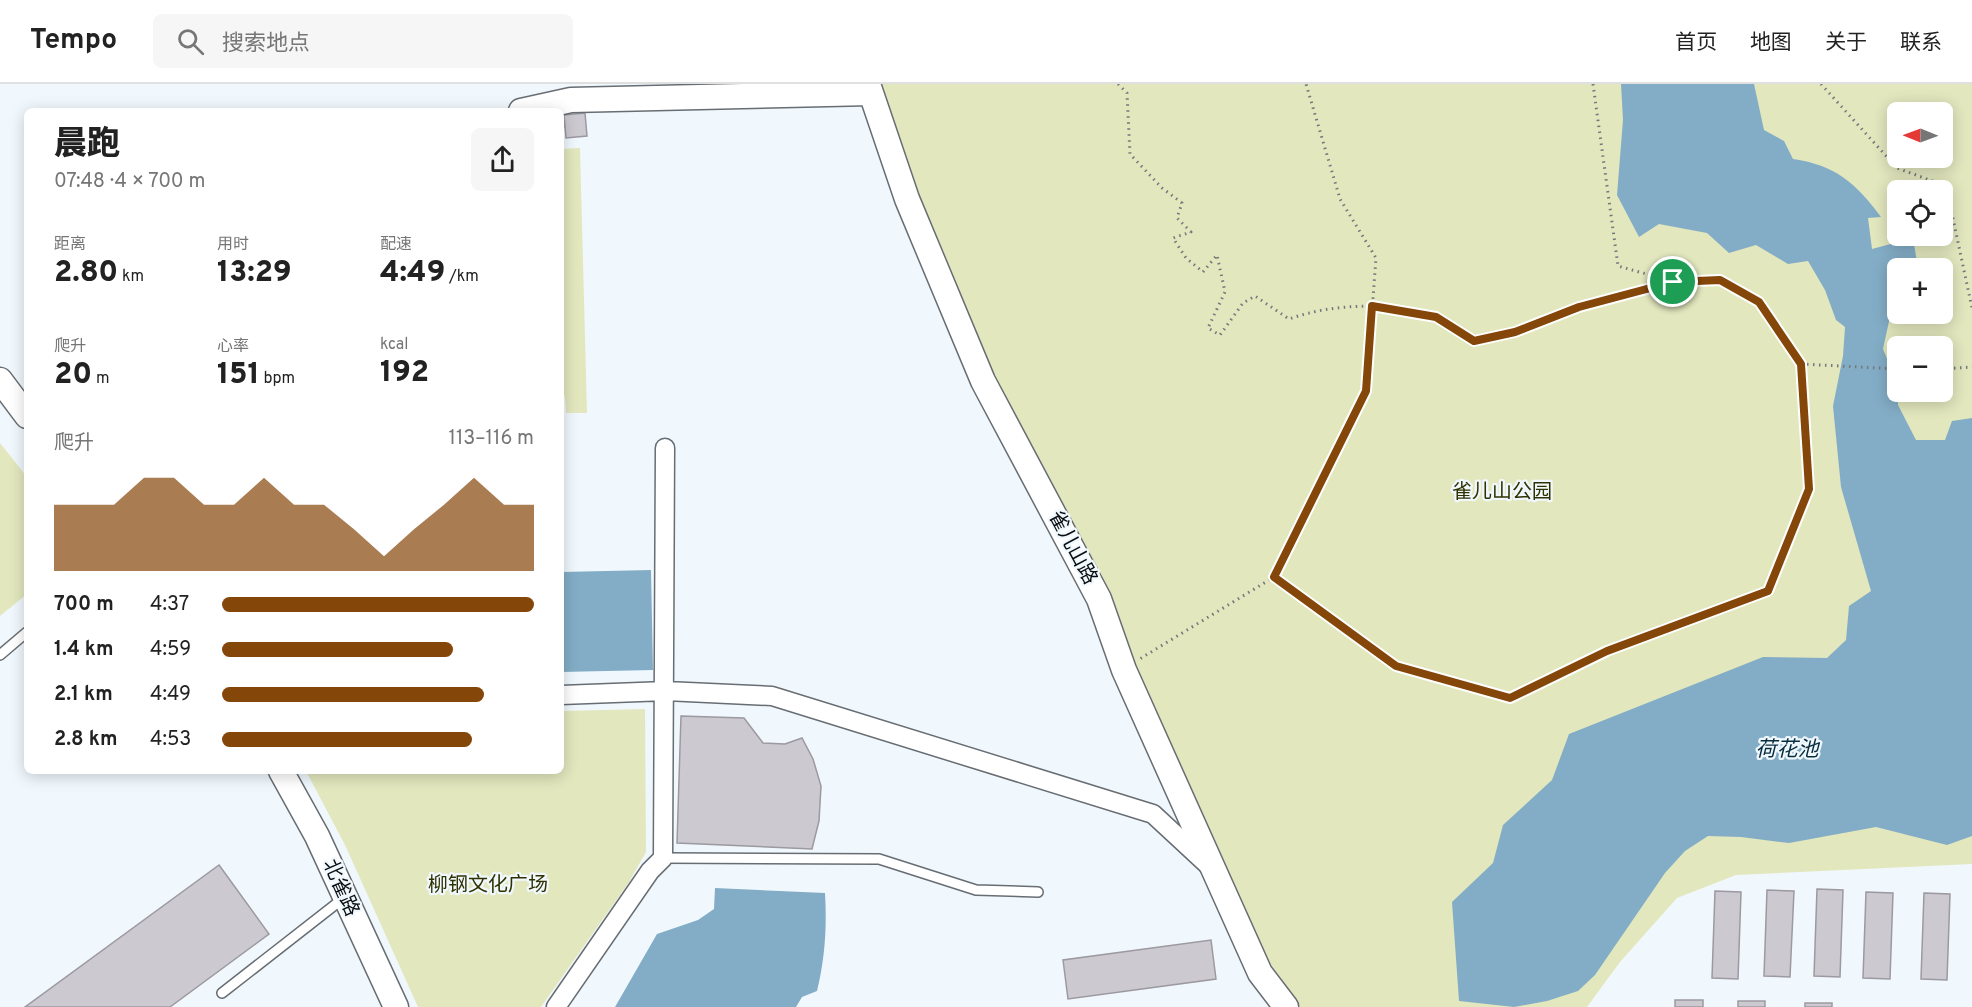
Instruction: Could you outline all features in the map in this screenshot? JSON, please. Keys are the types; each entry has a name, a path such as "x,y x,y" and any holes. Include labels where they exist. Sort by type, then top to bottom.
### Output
{"street":[{"path":"535,108 571,100 869,88"},
{"name":"雀儿山路","path":"869,88 907,200 983,381 1099,599 1124,670 1260,973 1286,1007"},
{"path":"0,380 24,412"},
{"path":"0,401 24,432"},
{"path":"556,1007 650,871 663,858 666,691 665,448"},
{"path":"564,695 666,691 772,696 1153,814 1214,870"},
{"name":"北雀路","path":"283,774 409,1007"},
{"name":"北雀路","path":"298,774 326,829 349,895 396,1007"}],"lane":[{"path":"0,655 24,635"},
{"path":"663,858 879,859 976,890 1038,892"},
{"path":"222,993 349,895"}],"path":[{"path":"1118,84 1127,93 1130,154 1155,182 1182,203 1177,218 1191,232 1173,238 1186,258 1203,272 1217,255 1225,292 1208,328 1220,335 1243,303 1255,296 1289,319 1313,310 1372,306 1436,317 1474,341 1515,332 1579,307 1673,282 1720,280 1759,302 1801,364 1809,489 1768,591 1607,651 1510,698 1396,666 1274,577"},
{"path":"1124,670 1274,577 1366,391 1376,258 1340,199 1306,84"},
{"path":"1593,84 1618,266 1673,282"},
{"path":"1821,84 1897,168 1946,186 1972,308"},
{"path":"1801,364 1887,368"},
{"path":"1953,368 1972,367"}],"green space":[{"name":"雀儿山公园","path":"876,84 1972,84 1972,864 1736,875 1677,898 1620,962 1587,1007 1294,1007 1267,965 986,379"},
{"path":"580,148 587,413 566,413 564,397 564,149"},
{"path":"0,443 24,473 24,596 0,616"},
{"name":"柳钢文化广场","path":"645,709 646,852 629,882 541,1007 418,1007 345,845 308,774 564,774 564,711"}],"water":[{"name":"荷花池","path":"1621,84 1754,84 1764,130 1784,141 1793,159 1833,171 1853,185 1881,217 1868,218 1872,249 1887,245 1914,246 1916,258 1887,258 1888,324 1883,349 1887,359 1887,402 1898,402 1916,440 1945,440 1952,421 1972,418 1972,836 1947,845 1876,827 1789,843 1741,837 1708,836 1685,851 1665,873 1595,975 1578,991 1547,1001 1514,1007 1459,1001 1452,902 1493,863 1503,825 1552,780 1569,734 1763,657 1827,658 1846,640 1849,606 1871,591 1841,487 1833,406 1843,356 1845,327 1836,320 1825,290 1808,261 1788,264 1756,245 1729,253 1707,233 1659,224 1639,237 1617,195 1623,120"},
{"path":"651,570 653,670 564,672 564,572"},
{"path":"715,888 825,893 825,942 817,991 802,997 796,1007 615,1007 657,934 698,920 714,909"}],"building":[{"path":"585,113 587,136 566,138 564,115"},
{"path":"681,716 744,718 763,743 785,744 802,738 813,759 821,786 819,821 812,849 677,843"},
{"path":"219,865 269,934 170,1007 25,1007"},
{"path":"1817,889 1843,890 1840,977 1814,976"},
{"path":"1767,890 1794,891 1790,977 1764,976"},
{"path":"1715,891 1741,892 1738,979 1712,978"},
{"path":"1866,892 1893,893 1890,979 1863,978"},
{"path":"1924,893 1950,894 1947,980 1921,979"},
{"path":"1211,940 1216,979 1068,999 1063,960"},
{"path":"1675,1000 1703,1000 1703,1007 1675,1007"},
{"path":"1738,1001 1765,1001 1765,1007 1738,1007"},
{"path":"1805,1003 1832,1003 1832,1007 1805,1007"}],"route":[{"path":"1720,280 1759,302 1801,364 1809,489 1768,591 1607,651 1510,698 1396,666 1274,577 1366,391 1372,306 1436,317 1474,341 1515,332 1579,307 1673,282 1720,280"}]}
